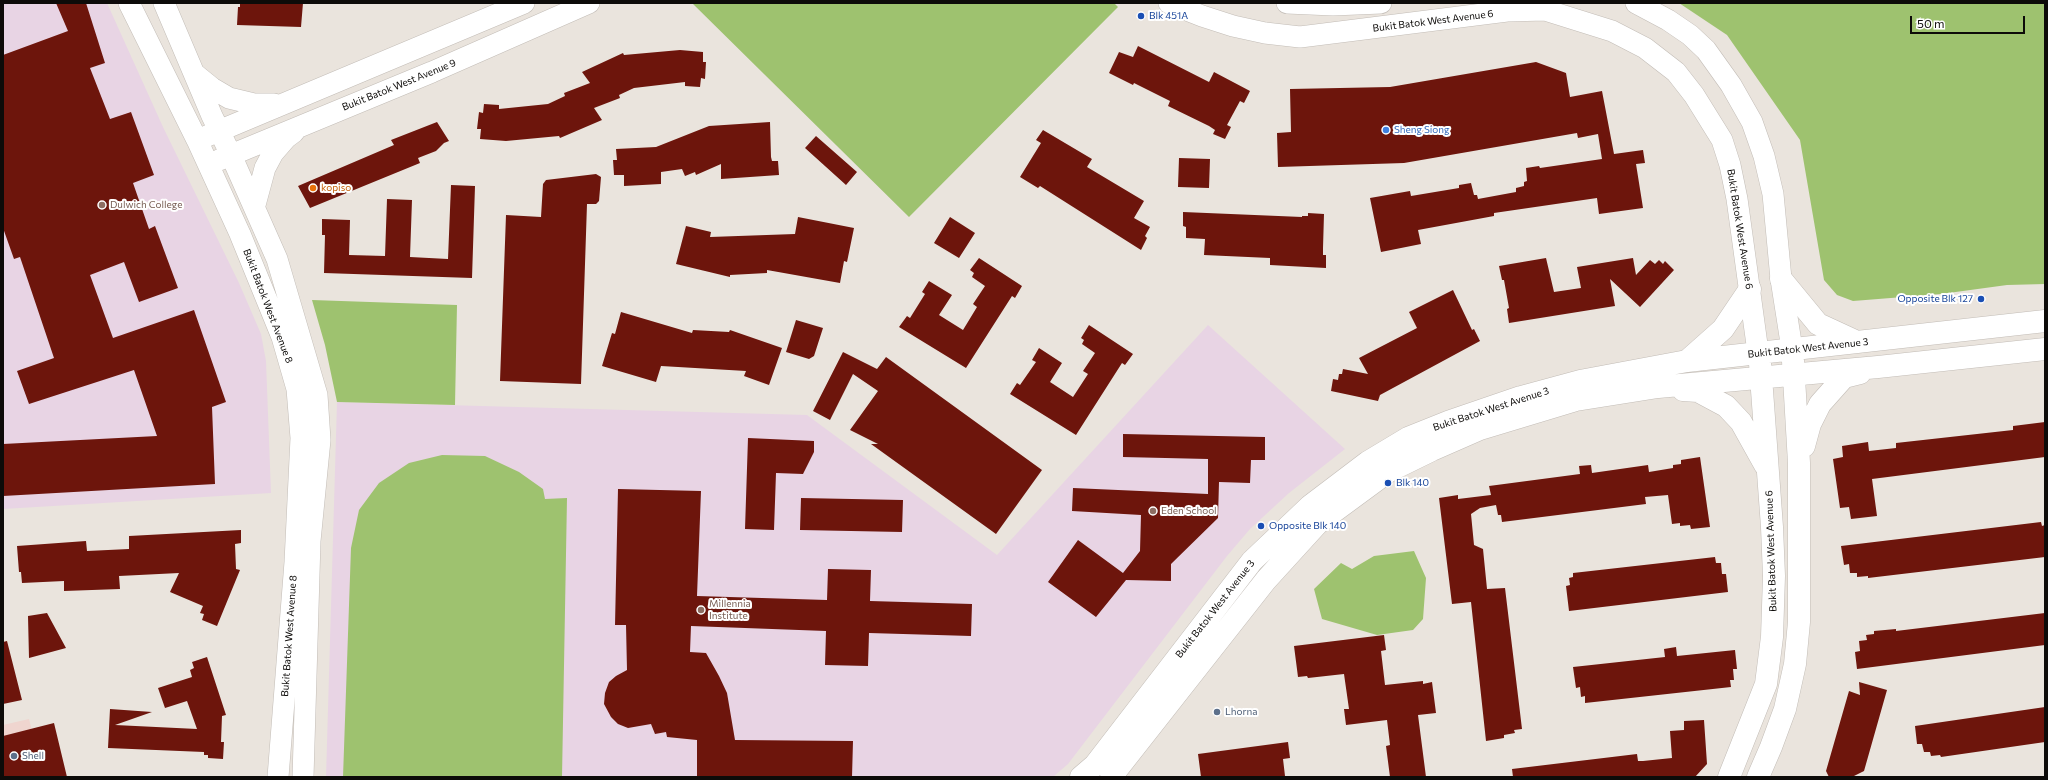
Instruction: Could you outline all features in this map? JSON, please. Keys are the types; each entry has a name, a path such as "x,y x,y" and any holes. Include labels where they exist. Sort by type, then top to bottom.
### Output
{"main road":[{"path":"1781,279 1818,324 1858,343"},
{"path":"1687,360 1723,329 1750,289"},
{"name":"Bukit Batok West Avenue 3","path":"1081,777 1095,765 1252,561 1310,506 1368,462 1408,438 1448,422 1521,397 1580,381 1687,360 2045,322"},
{"name":"Bukit Batok West Avenue 3","path":"1111,777 1266,580 1324,517 1389,472 1480,429 1576,400 1658,387 1878,367 2045,349"},
{"path":"1758,777 1771,747 1784,708 1795,664 1799,596 1800,463 1792,350"},
{"name":"Bukit Batok West Avenue 6","path":"1729,777 1766,684 1772,638 1774,599 1772,527 1762,378 1758,352"},
{"path":"1800,463 1810,424 1820,404 1844,377 1878,367"},
{"path":"1658,387 1698,391 1726,406 1741,422 1767,469"}],"street":[{"name":"Bukit Batok West Avenue 8","path":"129,3 197,140 207,165 240,234 282,337 297,389 301,438 295,562 278,777"},
{"name":"Bukit Batok West Avenue 8","path":"164,3 219,131 255,205 278,259 317,395 320,440 310,541 303,777"},
{"path":"197,140 524,3"},
{"name":"Bukit Batok West Avenue 9","path":"207,165 432,72 589,3"},
{"name":"Bukit Batok West Avenue 6","path":"1169,3 1233,26 1265,33 1300,37 1499,12 1545,10 1612,31 1644,48 1676,72 1694,95 1722,140 1730,165 1737,199 1758,352"},
{"path":"1287,3 1325,5 1382,3"},
{"path":"1636,3 1673,23 1690,35 1706,50 1727,79 1752,122 1764,156 1773,194 1781,279 1792,350"},
{"path":"193,72 219,93 243,103 266,105 286,102"},
{"path":"255,205 260,180 273,153 286,138 313,120"},
{"path":"1774,599 1799,596"}],"shaded area":[{"name":"Dulwich College","path":"3,3 107,3 163,127 239,283 261,334 266,361 271,493 3,509"},
{"name":"Millennia Institute","path":"1208,325 1345,449 1289,493 1250,529 1227,556 1068,764 1053,777 326,777 337,402 807,415 997,555"},
{"path":"29,719 43,777 3,777 3,725"}],"green space":[{"path":"692,3 1114,3 1118,7 909,217"},
{"path":"1679,3 2045,3 2045,284 2007,285 1941,294 1853,301 1837,295 1824,280 1800,140 1727,35"},
{"path":"312,300 457,305 455,405 337,402 325,345"},
{"path":"442,455 485,456 519,472 543,489 545,499 567,498 562,777 343,777 351,548 359,510 379,483 409,463"},
{"path":"1414,551 1426,578 1423,619 1413,630 1377,635 1322,619 1314,589 1341,563 1352,569 1374,556"}],"building":[{"path":"56,3 86,3 105,63 90,68 110,119 131,112 154,175 133,183 149,229 155,226 178,288 139,302 124,262 90,275 113,338 194,310 226,402 212,407 215,484 3,496 3,444 157,436 134,370 29,404 17,371 54,358 20,257 14,259 3,228 3,55 68,31"},
{"path":"240,3 303,3 301,27 237,25 238,7 240,7"},
{"path":"1138,46 1209,82 1214,72 1250,91 1244,103 1240,101 1227,125 1231,127 1225,139 1213,134 1215,130 1209,126 1168,106 1170,101 1134,83 1133,85 1109,73 1119,52 1133,57"},
{"path":"680,50 703,52 703,62 706,62 705,79 701,78 700,87 685,86 685,82 634,88 619,95 620,98 594,108 602,120 560,138 559,136 506,141 480,139 481,129 477,129 479,112 483,113 484,104 499,105 499,109 548,104 565,96 564,93 590,83 582,72 623,53 624,55"},
{"path":"1536,62 1566,73 1570,97 1602,91 1614,154 1643,150 1645,163 1636,164 1643,208 1599,214 1597,198 1494,213 1494,216 1418,230 1421,244 1381,252 1370,198 1410,191 1411,196 1459,188 1459,185 1471,183 1474,195 1477,195 1478,199 1516,192 1516,188 1524,186 1524,182 1527,181 1526,168 1539,166 1540,168 1602,159 1598,134 1578,138 1577,133 1404,163 1278,167 1277,133 1291,132 1290,89 1390,87"},
{"path":"437,122 449,141 444,143 436,151 418,158 420,163 310,208 298,186 394,145 391,140"},
{"path":"770,122 771,157 772,161 778,161 779,175 721,179 721,164 696,175 695,172 685,176 682,169 661,172 661,184 624,186 624,175 614,175 613,160 617,160 616,149 656,147 709,126"},
{"path":"1043,130 1092,159 1087,167 1144,201 1134,218 1150,227 1145,236 1147,238 1141,250 1040,186 1038,188 1020,177 1041,143 1036,140"},
{"path":"816,136 857,172 846,185 805,148"},
{"path":"1179,158 1210,159 1209,188 1178,187"},
{"path":"596,174 601,177 599,201 596,204 587,204 581,384 500,381 506,215 541,217 543,184 546,180"},
{"path":"451,185 475,186 472,278 324,273 325,235 322,235 322,219 350,220 349,255 385,256 387,199 412,200 410,257 448,259"},
{"path":"1183,212 1302,217 1308,216 1308,213 1324,214 1323,255 1326,255 1326,268 1270,265 1270,258 1204,255 1205,239 1186,238 1186,227 1183,226"},
{"path":"798,217 854,228 847,262 844,261 840,283 767,270 767,273 730,275 730,277 676,264 686,226 711,232 710,237 795,234"},
{"path":"950,217 975,233 959,258 934,243"},
{"path":"979,258 1022,286 1015,298 1012,296 966,368 899,327 907,316 910,318 925,294 922,292 929,281 952,295 939,315 963,330 977,307 973,304 985,286 972,277 974,273 970,270"},
{"path":"1546,258 1554,292 1581,288 1577,267 1633,258 1636,275 1650,260 1655,264 1659,260 1663,264 1665,261 1674,270 1640,307 1610,279 1615,306 1509,323 1507,309 1509,308 1504,280 1502,280 1499,266"},
{"path":"1453,290 1472,330 1474,329 1480,341 1380,395 1378,401 1331,391 1333,379 1338,380 1339,374 1342,374 1343,369 1368,374 1359,358 1417,328 1409,312"},
{"path":"621,312 692,333 693,330 729,332 730,330 782,348 769,385 744,376 746,371 661,366 656,382 602,366 612,333 615,334"},
{"path":"796,320 823,328 814,356 809,359 786,352"},
{"path":"1089,325 1133,354 1125,365 1122,363 1076,435 1010,394 1017,383 1020,385 1036,362 1032,360 1039,348 1062,363 1050,382 1073,397 1088,374 1083,371 1095,353 1082,344 1084,340 1081,338"},
{"path":"843,352 877,369 886,357 1042,470 996,534 871,444 878,444 850,430 878,391 853,374 830,420 813,411"},
{"path":"2045,422 2045,457 1872,479 1877,516 1851,519 1849,507 1840,508 1833,459 1843,457 1842,446 1868,442 1869,451 1896,448 1896,443 2013,430 2013,426"},
{"path":"1123,434 1265,437 1265,460 1251,460 1250,483 1219,482 1218,518 1171,564 1171,581 1126,580 1096,617 1048,582 1078,540 1123,573 1140,551 1141,515 1072,511 1073,488 1208,494 1208,459 1123,457"},
{"path":"748,438 814,441 814,452 803,474 776,473 774,530 745,529"},
{"path":"1700,457 1710,527 1691,529 1690,525 1680,526 1680,523 1672,524 1668,495 1645,497 1646,504 1502,522 1501,515 1498,515 1496,505 1480,508 1471,514 1474,545 1483,549 1487,589 1505,588 1522,729 1514,730 1515,733 1504,735 1504,738 1486,741 1471,602 1452,604 1439,498 1458,495 1458,499 1491,495 1489,486 1580,474 1579,466 1591,465 1592,473 1648,465 1649,472 1673,468 1673,465 1681,464 1681,460"},
{"path":"618,489 701,491 697,596 827,600 828,569 871,570 870,601 972,604 971,636 869,633 868,666 825,665 826,631 691,626 690,652 706,653 719,676 727,693 735,740 853,741 852,777 697,777 697,740 667,737 666,732 655,734 651,724 628,728 618,724 611,717 604,704 605,693 609,682 627,670 626,625 615,625"},
{"path":"801,498 903,500 902,532 800,530"},
{"path":"2041,522 2042,526 2045,525 2045,557 1868,578 1868,576 1857,577 1857,573 1850,573 1849,564 1844,565 1841,546"},
{"path":"241,530 241,543 235,544 236,569 240,570 217,626 202,620 204,614 200,613 203,606 170,592 179,573 119,576 120,589 64,591 64,581 22,583 21,572 19,572 17,546 86,541 87,551 129,549 129,536"},
{"path":"1715,557 1716,563 1721,563 1722,574 1726,574 1728,592 1569,611 1566,586 1570,585 1569,578 1573,577 1573,573"},
{"path":"47,613 66,648 29,658 28,616"},
{"path":"2045,613 2045,645 1857,669 1855,652 1860,651 1859,641 1867,640 1866,635 1874,634 1874,631 1896,629 1896,631"},
{"path":"1384,635 1386,650 1381,651 1385,685 1423,681 1423,684 1432,682 1436,713 1418,715 1426,777 1390,777 1386,746 1390,745 1387,720 1346,725 1344,709 1349,709 1344,674 1308,678 1307,676 1298,677 1294,646"},
{"path":"7,641 22,700 3,704 3,642"},
{"path":"1676,647 1677,656 1735,650 1737,669 1733,669 1734,680 1730,680 1731,687 1585,703 1585,696 1581,697 1580,687 1576,688 1573,667 1665,657 1664,649"},
{"path":"207,657 226,715 222,716 221,742 224,742 223,759 208,758 208,755 204,755 204,752 108,748 110,709 152,712 115,725 197,729 187,701 165,708 158,688 192,677 190,670 194,668 192,662"},
{"path":"1859,682 1887,690 1864,771 1852,777 1829,777 1826,771 1849,691 1860,695"},
{"path":"2045,707 2045,742 1941,757 1940,755 1931,756 1930,752 1924,752 1922,744 1917,744 1915,726"},
{"path":"1704,720 1707,764 1695,777 1513,777 1512,769 1637,754 1638,761 1672,758 1670,731 1684,730 1684,721"},
{"path":"54,723 67,777 3,777 3,736"},
{"path":"1288,742 1290,758 1283,759 1285,776 1201,777 1198,754"}],"place":[{"name":"Blk 451A","path":"1141,16"},
{"name":"Sheng Siong","path":"1386,130"},
{"name":"kopiso","path":"313,188"},
{"name":"Dulwich College","path":"102,205"},
{"name":"Opposite Blk 127","path":"1981,299"},
{"name":"Blk 140","path":"1388,483"},
{"name":"Eden School","path":"1153,511"},
{"name":"Opposite Blk 140","path":"1261,526"},
{"name":"Millennia Institute","path":"701,610"},
{"name":"Lhorna","path":"1217,712"},
{"name":"Shell","path":"14,756"}]}
